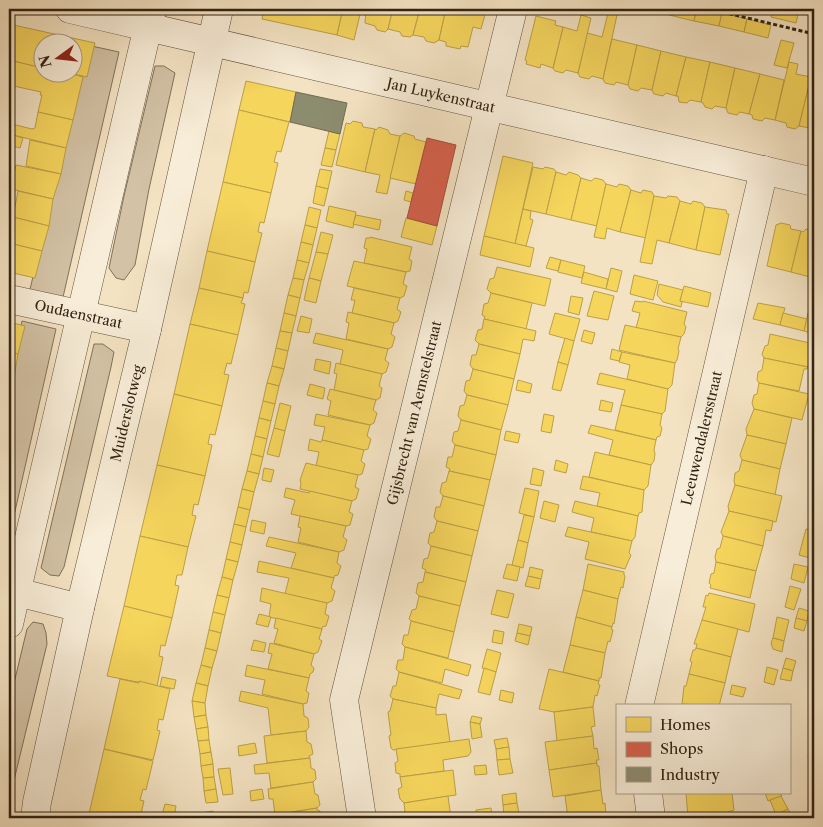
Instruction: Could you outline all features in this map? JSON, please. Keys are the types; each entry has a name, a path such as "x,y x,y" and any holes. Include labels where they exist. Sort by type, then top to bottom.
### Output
{"street":[{"name":"Jan Luykenstraat","path":"70,9 149,18 211,41 814,182"},
{"name":"Muiderslotweg","path":"35,818 80,608 147,329 219,9"},
{"name":"Gijsbrecht van Aemstelstraat","path":"362,818 344,700 513,9"},
{"path":"9,624 12,591 80,316 149,18"},
{"name":"Leeuwendalersstraat","path":"639,704 764,170"},
{"name":"Oudaenstraat","path":"9,300 147,329"},
{"path":"12,591 80,608"},
{"path":"648,794 651,818"}],"path":[{"path":"710,9 814,34"}],"shaded area":[{"path":"87,45 119,52 61,306 28,298 78,82 82,82 82,66"},
{"path":"155,66 164,66 175,73 149,189 135,265 124,280 116,278 109,268"},
{"path":"22,321 56,329 9,538 9,380"},
{"path":"94,344 103,344 114,352 64,567 59,576 50,575 41,568"},
{"path":"33,622 43,624 47,644 9,801 9,704 27,629"}],"building: Homes":[{"path":"264,9 343,9 337,35 262,19"},
{"path":"343,9 361,10 354,40 337,35"},
{"path":"366,9 393,9 388,29 385,32 365,23"},
{"path":"393,9 420,9 413,35 410,37 402,36 400,32 388,29"},
{"path":"420,9 446,9 439,40 434,43 426,41 424,37 413,35"},
{"path":"446,9 478,9 486,11 481,29 473,27 468,47 461,46 460,49 446,46 446,42 439,40"},
{"path":"670,9 697,9 694,21 669,15"},
{"path":"697,9 722,13 719,26 694,21"},
{"path":"773,9 799,10 796,23 771,17"},
{"path":"814,10 814,27 810,25"},
{"path":"608,13 617,15 603,79 592,76 589,79 580,77 578,73 587,33 602,37"},
{"path":"722,13 747,19 744,32 719,26"},
{"path":"581,15 591,18 578,73 566,70 563,73 555,71 553,68 563,27 577,31"},
{"path":"536,16 556,21 555,25 563,27 553,68 541,64 540,68 526,64 527,61 525,60"},
{"path":"747,19 771,25 768,38 744,32"},
{"path":"9,24 45,32 32,32 32,66 9,60"},
{"path":"612,39 637,45 628,85 616,82 614,85 605,83 603,79"},
{"path":"82,40 95,43 87,77 82,76"},
{"path":"781,40 794,43 787,68 774,65"},
{"path":"637,45 661,51 652,90 641,88 638,91 630,89 628,85"},
{"path":"661,51 686,57 676,96 666,93 663,96 654,94 652,90"},
{"path":"686,57 710,62 701,102 690,100 687,103 679,102 678,96 676,96"},
{"path":"9,60 32,66 32,82 82,82 73,120 38,112 41,92 9,85"},
{"path":"710,62 735,68 726,108 715,106 712,109 705,107 701,102"},
{"path":"789,62 798,64 796,74 811,77 799,126 795,129 787,127 786,123 775,120"},
{"path":"814,65 814,133 811,132 810,128 799,126"},
{"path":"735,68 760,74 749,114 740,112 737,115 728,113 726,108"},
{"path":"760,74 784,80 775,120 765,118 762,121 753,119 752,115 749,114"},
{"path":"246,81 296,92 290,122 239,110"},
{"path":"239,110 289,122 281,152 277,151 274,162 278,163 271,193 223,182"},
{"path":"38,112 73,120 66,148 9,134 12,124 35,128"},
{"path":"353,121 362,123 363,127 375,129 365,172 336,165 346,123 350,124"},
{"path":"379,127 388,130 390,134 400,136 387,194 376,192 380,175 365,172 375,129"},
{"path":"329,131 340,134 336,150 325,148"},
{"path":"404,133 426,142 416,184 390,178 400,136"},
{"path":"9,134 23,138 20,148 9,145"},
{"path":"30,140 66,148 61,174 26,166"},
{"path":"325,148 336,150 332,167 321,165"},
{"path":"503,156 533,163 515,244 484,236"},
{"path":"16,165 61,174 53,199 11,189"},
{"path":"533,167 543,169 545,167 554,169 556,172 546,214 523,209"},
{"path":"320,169 332,171 328,189 316,186"},
{"path":"556,172 566,175 569,172 581,178 571,220 546,214"},
{"path":"581,178 591,181 595,178 603,180 606,184 597,226 571,220"},
{"path":"223,182 271,193 264,223 260,222 258,232 262,233 255,262 207,251"},
{"path":"606,184 617,187 619,184 628,186 631,190 620,232 607,228 605,239 594,237"},
{"path":"316,186 328,189 324,206 313,203"},
{"path":"631,190 641,193 643,190 652,192 654,196 646,238 620,232"},
{"path":"18,191 53,199 49,226 13,217"},
{"path":"406,191 413,193 411,202 404,200"},
{"path":"654,196 677,197 680,201 669,243 657,240 652,264 640,262"},
{"path":"680,201 691,204 693,201 702,203 705,207 696,250 669,243"},
{"path":"329,206 356,212 353,228 326,221"},
{"path":"309,207 321,210 317,228 305,225"},
{"path":"705,207 726,210 727,214 729,214 720,255 696,250"},
{"path":"523,209 531,211 530,219 533,220 526,246 515,244"},
{"path":"356,215 381,220 379,230 353,224"},
{"path":"9,216 49,226 42,251 9,243"},
{"path":"406,218 437,226 432,245 401,237"},
{"path":"781,223 790,225 791,229 801,231 791,272 767,266 776,225"},
{"path":"305,225 317,228 313,245 301,242"},
{"path":"806,229 814,231 814,278 791,272 801,231 803,232"},
{"path":"321,232 333,235 328,254 316,252"},
{"path":"484,236 534,248 530,267 480,255"},
{"path":"370,237 412,247 409,259 412,261 410,271 406,272 364,263 367,249 364,248 366,238"},
{"path":"301,242 313,245 309,263 297,260"},
{"path":"9,243 42,251 35,278 9,272"},
{"path":"207,251 255,262 248,293 244,292 243,298 199,288"},
{"path":"316,252 328,254 321,281 309,278"},
{"path":"550,257 561,260 558,271 546,268"},
{"path":"297,260 309,263 304,280 293,278"},
{"path":"561,260 585,266 582,278 558,272"},
{"path":"354,261 406,272 403,284 407,286 404,296 400,298 347,286"},
{"path":"497,267 551,279 545,306 491,293 487,289 490,279 494,278"},
{"path":"611,268 622,271 617,292 606,289"},
{"path":"584,272 608,279 606,289 581,283"},
{"path":"634,275 658,281 653,300 630,294"},
{"path":"293,278 304,280 300,298 288,295"},
{"path":"309,278 321,281 316,303 304,300"},
{"path":"659,284 683,290 680,301 682,302 681,307 663,302 657,295"},
{"path":"684,286 711,293 708,307 680,301"},
{"path":"199,288 243,298 241,303 245,304 238,335 190,324"},
{"path":"354,288 400,298 397,309 401,312 398,321 394,323 352,313 355,300 351,300"},
{"path":"594,291 614,296 608,320 587,316"},
{"path":"491,293 532,303 526,329 484,319 485,317 482,315 484,304 488,303"},
{"path":"288,295 300,298 296,316 284,313"},
{"path":"571,296 583,298 579,315 568,312"},
{"path":"635,301 643,301 687,312 684,334 681,337 636,328 640,313 632,311"},
{"path":"758,303 785,308 780,325 753,319"},
{"path":"348,312 394,323 391,334 395,337 392,347 388,349 346,339 349,323 346,322"},
{"path":"284,313 296,316 292,333 280,331"},
{"path":"555,313 580,319 574,341 549,334"},
{"path":"783,313 807,319 804,331 780,325"},
{"path":"808,313 814,314 814,334 804,331"},
{"path":"301,316 312,319 309,333 297,331"},
{"path":"484,319 536,331 534,341 523,339 520,354 479,344 475,340 478,330 482,329"},
{"path":"9,322 25,326 18,354 9,352"},
{"path":"190,324 238,335 231,364 227,363 224,374 229,375 222,406 174,394"},
{"path":"625,325 681,337 675,363 619,350"},
{"path":"584,330 595,333 592,344 581,341"},
{"path":"280,331 292,333 288,351 276,348"},
{"path":"316,333 388,349 385,360 389,363 386,372 382,374 340,364 343,350 313,343"},
{"path":"770,334 810,343 808,349 811,350 808,367 764,358 762,354 765,346 768,345"},
{"path":"565,338 574,341 568,365 558,362"},
{"path":"479,344 520,354 514,379 473,369 470,365 472,355 476,355"},
{"path":"276,348 288,351 284,369 272,366"},
{"path":"612,349 622,352 619,361 610,359"},
{"path":"9,352 18,354 13,383 9,382"},
{"path":"622,352 675,363 672,385 668,389 627,379 630,365 619,362"},
{"path":"764,358 808,367 804,369 799,391 759,383 757,380 758,372 762,370"},
{"path":"316,359 331,362 329,374 314,370"},
{"path":"558,362 568,365 561,391 552,389"},
{"path":"336,363 382,374 379,386 382,388 380,398 376,400 334,390 337,374 334,373"},
{"path":"272,366 284,369 279,386 267,383"},
{"path":"473,369 514,379 508,405 467,395 464,391 466,381 470,380"},
{"path":"600,373 668,389 665,411 662,414 621,405 625,390 597,384"},
{"path":"518,380 532,384 530,393 516,390"},
{"path":"267,383 279,386 275,404 263,401"},
{"path":"759,383 809,394 802,420 754,409 752,403 754,395 757,394"},
{"path":"310,384 325,388 323,399 307,395"},
{"path":"330,389 376,400 373,410 377,413 374,423 370,425 328,415 331,401 327,399"},
{"path":"174,394 222,406 215,435 210,434 208,444 212,445 205,476 157,465"},
{"path":"467,395 508,405 501,430 461,420 458,416 460,406 464,405"},
{"path":"601,400 613,403 611,412 599,410"},
{"path":"263,401 275,404 271,421 259,418"},
{"path":"280,403 291,406 285,431 274,428"},
{"path":"621,405 662,414 660,436 656,440 615,430"},
{"path":"754,409 792,418 786,444 747,435 746,429"},
{"path":"316,414 370,425 367,436 371,439 368,449 364,450 322,440 325,427 314,425"},
{"path":"544,414 554,416 551,433 541,431"},
{"path":"259,418 271,421 267,439 255,436"},
{"path":"461,420 501,430 496,455 455,445 452,441 454,432 458,431"},
{"path":"591,425 656,440 654,461 651,465 609,455 613,440 588,433"},
{"path":"274,428 285,431 279,457 267,454"},
{"path":"506,431 520,434 518,443 504,440"},
{"path":"747,435 786,444 780,469 742,460 740,455"},
{"path":"255,436 267,439 263,457 251,454"},
{"path":"310,439 364,450 361,461 365,464 362,474 358,475 316,466 319,452 308,450"},
{"path":"455,445 496,455 490,480 449,471 450,469 446,467 448,457 452,457"},
{"path":"595,452 651,465 648,486 644,490 589,477"},
{"path":"251,454 263,457 259,474 247,471"},
{"path":"556,460 568,464 566,473 554,470"},
{"path":"742,460 780,469 775,495 735,485 735,473 739,471"},
{"path":"306,463 358,475 355,487 359,489 356,499 352,501 300,489 300,480"},
{"path":"157,465 205,476 198,505 194,504 192,515 196,516 188,547 140,536"},
{"path":"264,468 274,470 271,482 262,480"},
{"path":"533,468 544,471 541,486 530,484"},
{"path":"247,471 259,474 254,492 242,489"},
{"path":"449,471 490,480 484,506 443,496 440,492 442,483 446,482"},
{"path":"583,476 644,490 642,512 638,516 597,506 600,493 580,489"},
{"path":"735,485 782,496 776,522 729,511 728,506"},
{"path":"286,488 309,493 310,491 352,501 349,512 353,514 350,525 346,526 291,514 295,500 284,497"},
{"path":"525,488 539,491 534,517 519,513"},
{"path":"242,489 254,492 250,510 238,507"},
{"path":"443,496 484,506 478,531 437,521 434,517 436,507 440,507"},
{"path":"544,501 559,505 555,522 540,518"},
{"path":"575,501 638,516 635,537 632,541 591,532 594,518 572,512"},
{"path":"814,504 814,520 809,519"},
{"path":"238,507 250,510 246,527 234,524"},
{"path":"729,511 773,521 771,531 766,530 763,546 723,536 721,532"},
{"path":"524,515 534,517 528,543 518,540"},
{"path":"300,516 346,526 343,537 347,540 344,550 339,552 298,542 301,528 298,527"},
{"path":"252,520 266,523 264,534 250,531"},
{"path":"437,521 478,531 472,556 431,546 428,543 430,533 434,532"},
{"path":"234,524 246,527 242,545 230,542"},
{"path":"568,527 632,541 629,553 631,555 625,569 585,559 589,542 565,536"},
{"path":"806,529 814,531 814,548 810,558 799,555"},
{"path":"140,536 188,547 182,575 177,575 175,585 179,586 172,618 124,606"},
{"path":"723,536 763,546 756,571 716,562 717,549 720,548"},
{"path":"269,537 339,552 337,563 341,566 338,575 334,576 334,578 291,568 296,553 266,546"},
{"path":"518,540 528,543 523,568 512,565"},
{"path":"230,542 242,545 238,562 226,559"},
{"path":"431,546 472,556 466,582 425,572 426,570 422,568 424,559 428,558"},
{"path":"226,559 238,562 233,580 222,577"},
{"path":"259,561 334,578 331,588 335,591 332,601 327,603 285,594 289,578 257,572"},
{"path":"716,562 756,571 750,598 710,588 711,574 714,573"},
{"path":"507,564 520,567 517,581 503,578"},
{"path":"588,564 624,572 623,588 621,587 618,599 583,590"},
{"path":"794,564 808,567 804,583 791,579"},
{"path":"530,567 543,570 541,579 528,576"},
{"path":"425,572 466,582 460,606 419,596 416,593 418,583 423,582"},
{"path":"528,576 541,579 539,589 525,586"},
{"path":"222,577 233,580 229,598 217,595"},
{"path":"790,586 801,589 794,610 785,607"},
{"path":"262,588 327,603 325,614 329,616 326,626 322,627 322,629 269,617 271,604 260,601"},
{"path":"497,590 514,594 508,618 491,614"},
{"path":"583,590 618,599 612,627 576,617"},
{"path":"709,593 755,604 749,632 702,620 706,607 703,607 706,595 708,596"},
{"path":"217,595 229,598 225,615 213,612"},
{"path":"419,596 460,606 454,632 409,619 412,610 416,609"},
{"path":"124,606 172,618 165,646 161,645 159,656 163,657 157,686 107,676"},
{"path":"799,608 809,611 807,621 796,618"},
{"path":"213,612 225,615 221,633 209,630"},
{"path":"259,614 271,617 268,627 256,624"},
{"path":"576,617 612,627 610,642 608,641 605,653 570,645"},
{"path":"777,617 789,620 784,641 773,638"},
{"path":"276,618 322,629 319,639 322,641 318,652 314,654 274,643 278,629 274,628"},
{"path":"796,618 807,621 804,631 794,628"},
{"path":"702,620 738,629 731,657 696,648 697,644 694,644"},
{"path":"411,621 454,632 448,658 405,647 402,644 404,635 408,635"},
{"path":"519,624 532,627 530,636 517,633"},
{"path":"209,630 221,633 217,651 205,648"},
{"path":"494,630 504,632 502,644 492,642"},
{"path":"517,633 530,636 528,645 515,641"},
{"path":"773,638 784,641 782,652 773,649 771,643"},
{"path":"254,640 266,643 264,652 251,650"},
{"path":"270,643 314,654 311,665 314,668 309,678 268,669 272,654 268,653"},
{"path":"570,645 605,653 599,681 563,672"},
{"path":"405,647 471,665 468,676 445,669 442,683 399,672 396,669 398,660 403,660"},
{"path":"205,648 217,651 212,668 201,665"},
{"path":"696,648 731,657 725,683 689,674 692,662 690,661 693,650"},
{"path":"487,649 501,653 496,672 482,668"},
{"path":"786,658 796,661 793,671 783,668"},
{"path":"201,665 212,668 208,686 196,683"},
{"path":"247,665 309,678 306,691 309,693 307,703 303,704 262,694 265,680 245,676"},
{"path":"767,667 778,670 774,685 764,682"},
{"path":"484,668 496,672 490,695 478,692"},
{"path":"783,668 793,671 791,681 780,679"},
{"path":"549,669 599,681 598,684 600,685 597,696 595,695 593,707 554,712 539,709"},
{"path":"399,672 462,690 459,699 439,694 436,708 393,699 390,696 393,686 396,686"},
{"path":"689,674 725,683 720,704 682,704 684,686 686,686"},
{"path":"162,677 176,680 174,689 160,686"},
{"path":"120,679 139,683 139,681 170,689 163,720 159,719 157,730 160,731 153,760 104,749"},
{"path":"196,683 208,686 205,703 192,701"},
{"path":"732,685 746,688 743,697 730,694"},
{"path":"501,690 514,693 512,703 499,700"},
{"path":"241,691 303,704 304,716 308,718 309,727 306,731 271,735 268,708 239,701"},
{"path":"393,699 436,708 436,715 446,714 450,742 393,750 389,736 391,735 388,712 390,711"},
{"path":"192,701 205,703 206,715 194,717"},
{"path":"593,707 595,726 591,727 593,736 557,741 554,712"},
{"path":"206,715 208,727 196,729 194,717"},
{"path":"472,716 482,718 480,724 470,722"},
{"path":"470,722 480,724 482,737 472,739"},
{"path":"208,727 209,740 198,741 196,729"},
{"path":"306,731 307,742 311,744 313,754 309,756 310,758 267,763 264,736"},
{"path":"814,731 814,758 808,757"},
{"path":"593,736 594,749 597,748 599,760 596,760 597,763 549,770 545,742"},
{"path":"507,738 509,747 496,749 494,740"},
{"path":"469,739 471,752 468,756 443,760 444,771 400,777 400,774 396,773 395,763 398,761 396,749"},
{"path":"209,740 211,752 200,754 198,741"},
{"path":"255,743 257,753 239,756 238,746"},
{"path":"509,747 510,759 497,760 496,749"},
{"path":"104,749 153,761 146,790 143,789 140,800 144,801 140,818 88,818"},
{"path":"211,752 213,764 201,766 200,754"},
{"path":"310,758 311,768 315,770 316,779 313,782 271,788 269,773 255,774 254,765"},
{"path":"510,759 513,773 499,775 497,760"},
{"path":"597,763 597,766 599,766 601,790 553,797 549,770"},
{"path":"213,764 214,777 203,778 201,766"},
{"path":"486,765 487,774 475,775 474,766"},
{"path":"230,768 233,794 223,795 218,769"},
{"path":"453,770 456,795 404,803 400,799 398,789 402,787 400,777"},
{"path":"214,777 216,789 204,791 203,778"},
{"path":"313,782 315,794 318,795 320,805 317,808 275,815 273,799 269,799 268,789"},
{"path":"216,789 218,802 206,803 204,791"},
{"path":"262,789 264,799 251,801 250,791"},
{"path":"601,790 603,804 605,803 606,815 604,815 604,818 568,818 565,796"},
{"path":"516,793 517,803 503,805 502,795"},
{"path":"686,794 732,794 734,810 710,818 688,818"},
{"path":"765,794 781,794 782,796 768,801"},
{"path":"448,796 451,818 403,818 405,813 404,803"},
{"path":"781,796 788,809 776,815 770,800"},
{"path":"517,803 519,813 504,815 503,805"},
{"path":"165,804 176,806 174,818 161,818"},
{"path":"317,808 322,818 275,818 275,815"},
{"path":"491,808 492,816 477,818 476,810"},
{"path":"788,809 793,818 776,818 775,816"},
{"path":"213,811 214,818 187,818 187,815"}],"building: Shops":[{"path":"427,138 456,145 437,226 407,218"}],"building: Industry":[{"path":"296,92 347,103 340,134 290,122"}]}
